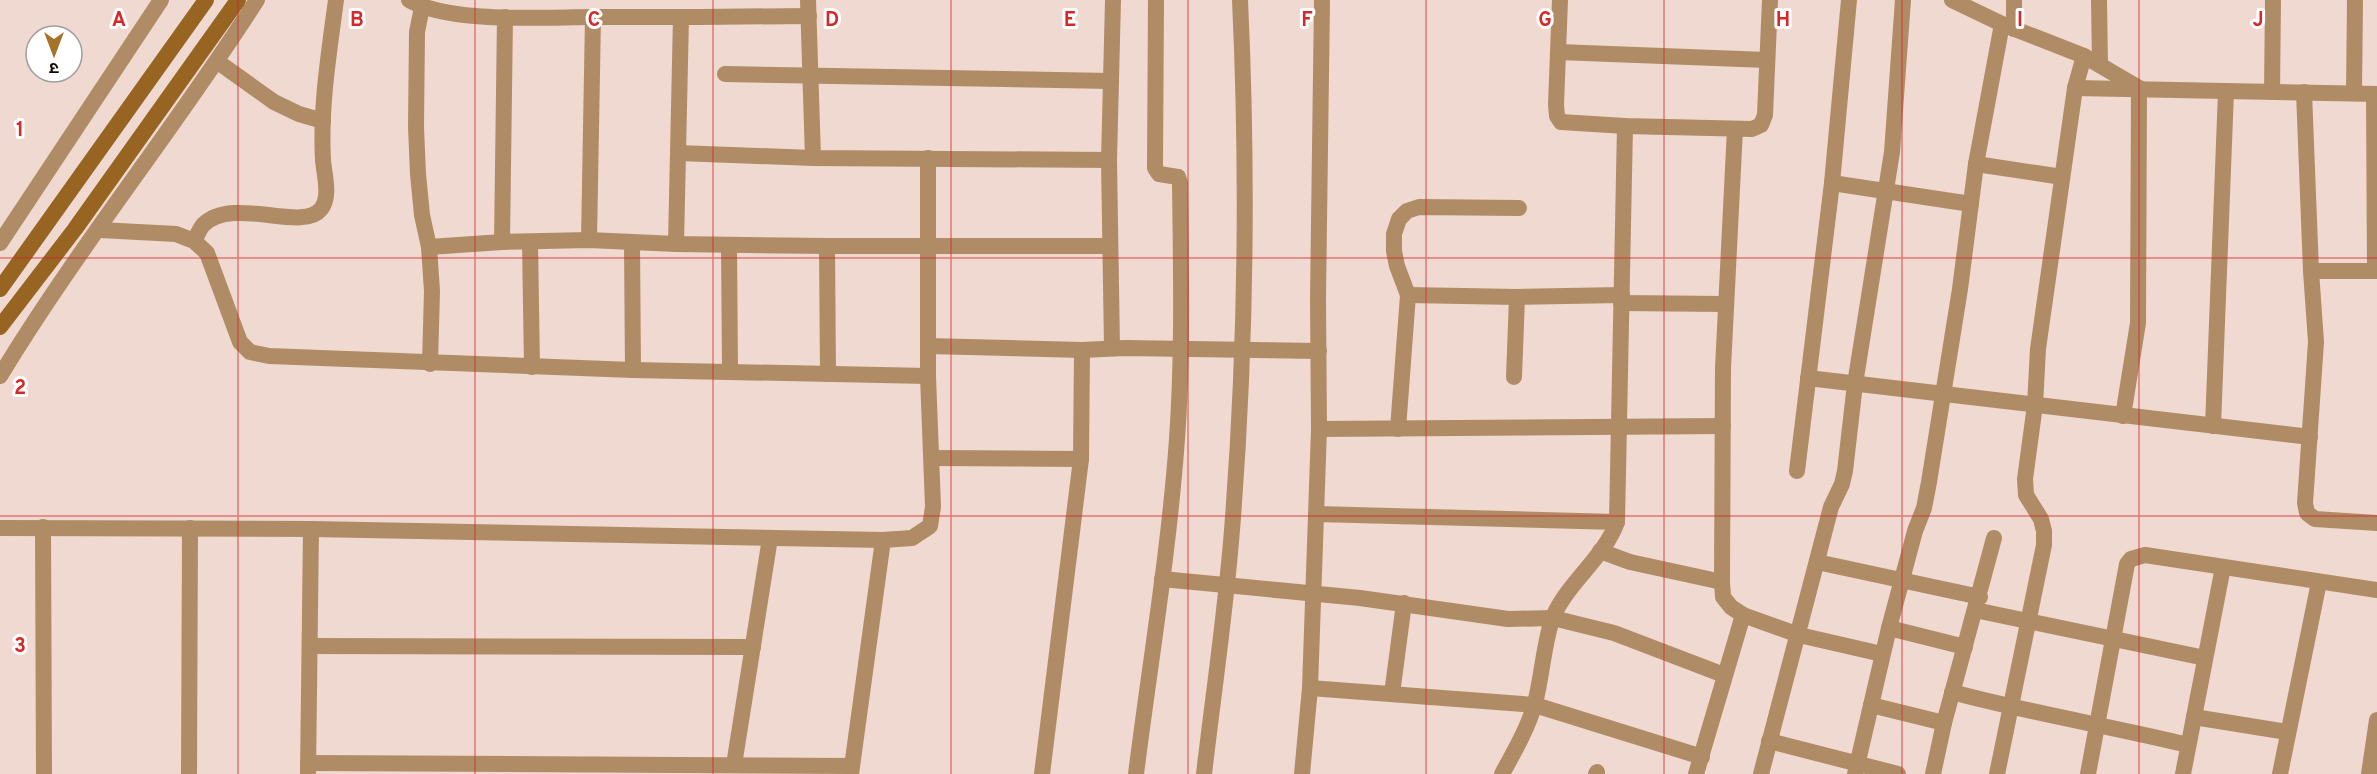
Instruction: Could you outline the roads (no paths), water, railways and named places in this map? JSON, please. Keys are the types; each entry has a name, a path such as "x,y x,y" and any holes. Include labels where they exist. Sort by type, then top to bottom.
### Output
{"main road":[{"path":"0,289 206,0"},
{"path":"0,327 75,228 237,0"}],"street":[{"path":"0,243 161,0"},
{"path":"0,376 39,313 218,62 257,0"},
{"path":"194,241 202,226 213,218 228,213 300,218 314,215 322,209 326,196 323,121 336,0"},
{"path":"1112,348 1109,160 1113,0"},
{"path":"1137,774 1177,438 1180,350 1180,183 1178,177 1159,174 1155,168 1156,0"},
{"path":"1204,774 1227,586 1238,442 1242,349 1245,131 1240,0"},
{"path":"1302,774 1310,688 1319,429 1322,0"},
{"path":"1560,0 1556,105 1557,116 1561,122 1735,129 1752,129 1761,125 1765,115 1770,0"},
{"path":"1797,471 1832,183 1849,0"},
{"path":"1761,774 1831,507 1842,484 1845,471 1855,384 1887,191 1896,109 1903,0"},
{"path":"1952,0 2008,26 2084,56 2139,88"},
{"path":"1856,769 1882,654 1915,531 1924,507 1960,289 1976,164 2014,0"},
{"path":"2099,0 2100,65"},
{"path":"2272,92 2273,0"},
{"path":"2354,93 2355,0"},
{"path":"430,364 432,291 429,247 417,174 416,47 418,18 416,4 452,13 505,17 681,17 808,8 813,158"},
{"path":"502,242 505,17"},
{"path":"590,240 593,17"},
{"path":"676,244 681,17"},
{"path":"1558,52 1767,60"},
{"path":"1997,774 2044,545 2041,519 2026,495 2025,479 2035,405 2037,349 2075,88 2084,56"},
{"path":"218,62 274,102 298,114 323,121"},
{"path":"725,74 1111,81"},
{"path":"2075,88 2376,94 2376,271 2311,271"},
{"path":"2123,416 2138,323 2139,88"},
{"path":"2213,426 2226,92"},
{"path":"2304,92 2316,342 2305,503 2307,513 2314,519 2377,523"},
{"path":"1502,774 1534,705 1553,618 1577,579 1611,538 1617,522 1625,126"},
{"path":"1735,129 1725,304 1723,597 1731,607 1743,615 1799,635 1882,654"},
{"path":"678,153 813,158 1109,160"},
{"path":"0,528 312,529 883,540 912,538 930,526 933,507 933,458 928,376 928,158"},
{"path":"1976,164 2062,177"},
{"path":"1832,183 1971,204"},
{"path":"1398,429 1408,295 1394,251 1394,234 1399,219 1407,211 1419,207 1519,207"},
{"path":"100,230 176,234 194,241 207,253 240,342 250,352 269,356 430,364 928,376"},
{"path":"429,247 502,242 590,240 632,243 929,248 1110,246"},
{"path":"530,242 531,367"},
{"path":"632,243 633,370"},
{"path":"729,245 730,371"},
{"path":"827,246 828,374"},
{"path":"1408,295 1622,299 1725,304"},
{"path":"1514,377 1517,297"},
{"path":"928,346 1082,350 1112,348 1319,351"},
{"path":"1042,774 1081,459 1082,350"},
{"path":"1808,378 2310,437"},
{"path":"1319,429 1723,426"},
{"path":"933,458 1081,459"},
{"path":"1316,514 1617,522"},
{"path":"43,527 44,774"},
{"path":"189,774 190,528"},
{"path":"312,529 308,768 450,769 734,765 852,770 883,540"},
{"path":"734,765 770,538"},
{"path":"1934,774 1944,723 1994,538"},
{"path":"1600,551 1640,564 1722,582"},
{"path":"2088,774 2127,564 2131,559 2145,555 2377,590"},
{"path":"1818,562 1903,581 2028,621 2205,658"},
{"path":"2182,774 2223,567"},
{"path":"1162,579 1404,603 1508,619 1553,618 1614,633 1724,675"},
{"path":"2280,774 2319,582"},
{"path":"1392,694 1404,603"},
{"path":"1696,774 1743,615"},
{"path":"1889,628 1965,647"},
{"path":"310,646 753,647"},
{"path":"1310,688 1534,705 1701,757"},
{"path":"1952,692 2010,708 2097,724 2188,745"},
{"path":"1870,705 1944,723"},
{"path":"2194,717 2287,732"},
{"path":"2369,774 2377,720"},
{"path":"1769,741 1856,769 1898,774"}]}
